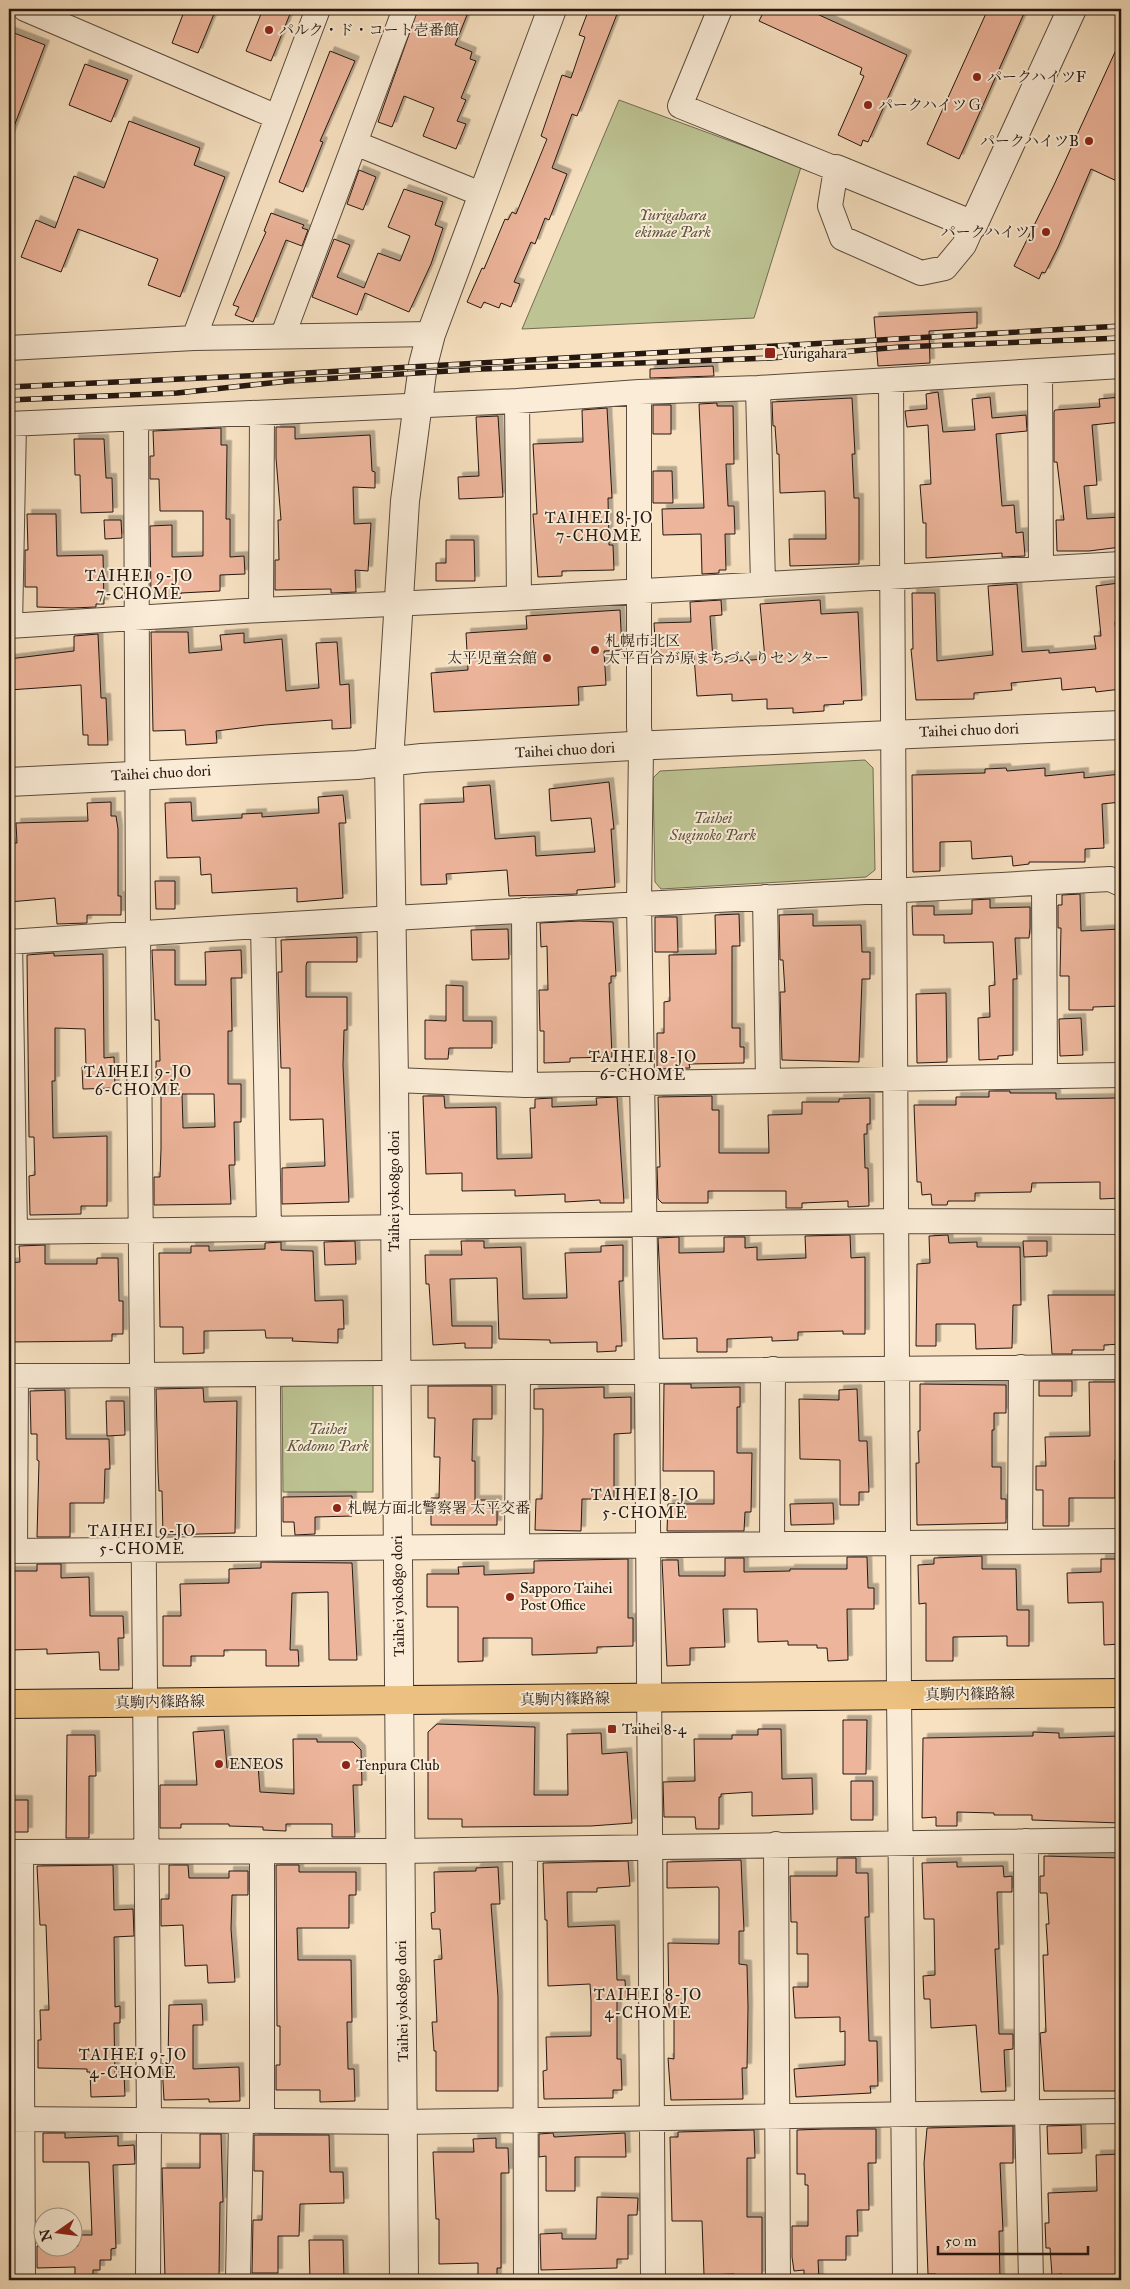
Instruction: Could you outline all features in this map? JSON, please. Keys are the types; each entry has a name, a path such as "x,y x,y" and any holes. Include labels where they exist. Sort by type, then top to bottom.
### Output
{"main road":[{"name":"真駒内篠路線","path":"9,1704 1121,1693"}],"street":[{"path":"25,9 277,117"},
{"path":"194,338 318,9"},
{"path":"283,335 405,9"},
{"name":"Taihei yoko8go dori","path":"404,2280 394,1080 389,762 405,501 423,365 431,334 481,194 552,9"},
{"path":"720,9 680,106 973,224"},
{"path":"836,169 830,206 842,238 921,273 945,268 964,245 1072,9"},
{"path":"355,143 481,194"},
{"path":"9,348 283,335 431,334"},
{"path":"1121,366 891,381 639,392 517,401 11,424 9,626 261,610 519,598 1121,564"},
{"path":"1040,371 1041,569"},
{"path":"891,381 900,1842 905,2280"},
{"path":"758,388 763,583"},
{"path":"639,392 639,727 641,746 639,904 647,1370 653,2280"},
{"path":"517,401 519,598"},
{"path":"261,610 262,413"},
{"path":"136,418 135,619 139,774 140,1230 145,1550 149,2120 148,2280"},
{"name":"Taihei chuo dori","path":"9,782 892,733 1121,725"},
{"path":"1121,884 1110,879 894,890 391,917 9,942 12,1232 897,1220 1121,1222"},
{"path":"1044,883 1045,1076"},
{"path":"765,897 768,1080"},
{"path":"524,910 525,1084"},
{"path":"263,926 268,1229"},
{"path":"394,1080 525,1084 1121,1075"},
{"path":"1121,1366 12,1376 12,1551 1121,1541"},
{"path":"1020,1541 1021,1367"},
{"path":"772,1544 773,1369"},
{"path":"517,1546 518,1372"},
{"path":"268,1374 268,1548"},
{"path":"23,2280 16,2119 15,1852 400,1851 1121,1840"},
{"path":"1026,1841 1027,2112 1031,2280"},
{"path":"776,1844 779,2115 778,2280"},
{"path":"525,1849 526,2280"},
{"path":"238,2280 251,2121 262,1852"},
{"path":"16,2119 403,2122 1121,2111"}],"green space":[{"name":"Yurigahara ekimae Park","path":"619,100 801,167 754,318 522,329"},
{"name":"Taihei Suginoko Park","path":"865,760 873,768 875,870 866,877 661,889 655,882 653,778 660,771"},
{"name":"Taihei Kodomo Park","path":"282,1383 373,1383 373,1492 283,1492"}],"building":[{"path":"185,9 216,9 198,53 172,43"},
{"name":"パルク・ド・コート壱番館","path":"263,9 292,9 271,61 246,51"},
{"path":"418,9 450,9 467,15 455,45 472,52 470,59 476,61 461,98 466,100 457,121 466,124 456,149 423,136 434,108 404,96 392,127 378,122"},
{"path":"589,9 619,9 577,116 572,114 552,168 567,174 549,220 545,218 535,244 531,242 514,282 520,284 511,307 501,303 499,308 484,302 481,308 467,302 482,268 484,269 505,219 508,220 512,212 516,214 534,171 547,139 541,136 562,75 571,78 585,37 579,35"},
{"name":"パークハイツＧ","path":"765,9 806,9 907,55 868,142 863,140 861,146 838,135 864,76 860,74 862,68 759,21"},
{"name":"パークハイツF","path":"988,9 1026,9 959,159 927,144"},
{"path":"9,31 45,45 10,137 9,137"},
{"path":"1121,39 1121,183 1091,169 1058,247 1045,273 1042,272 1039,279 1014,266 1054,185"},
{"path":"330,51 355,61 320,141 323,142 303,192 279,182"},
{"path":"85,64 128,80 111,122 69,105"},
{"path":"129,121 200,148 194,165 225,177 180,297 148,285 158,259 78,229 61,272 21,257 36,220 55,228 74,176 104,188"},
{"path":"359,170 376,177 363,210 347,204"},
{"path":"404,189 443,202 435,225 443,228 431,264 409,312 365,293 357,315 312,297 334,239 350,245 337,277 364,288 378,253 400,261 410,236 388,227"},
{"path":"271,213 304,225 302,228 308,230 302,246 286,240 253,322 235,315 239,307 233,305 266,232 264,231"},
{"path":"977,312 977,328 929,331 930,363 878,366 874,317"},
{"path":"713,366 714,376 650,378 650,369"},
{"path":"938,392 943,432 975,430 972,399 990,397 992,418 1026,415 1027,431 996,434 1002,506 1014,505 1016,533 1023,532 1025,556 1002,557 1002,553 926,558 926,523 923,523 920,485 931,484 928,425 907,427 905,411 927,409 926,394"},
{"path":"1121,397 1121,422 1092,425 1097,485 1084,486 1087,519 1121,517 1121,547 1089,551 1057,551 1056,520 1064,520 1057,462 1054,462 1054,412 1055,410 1100,407 1099,399"},
{"path":"852,398 855,454 852,454 854,498 859,498 859,564 790,566 789,539 826,539 825,491 780,493 779,454 777,454 775,426 773,426 772,402"},
{"path":"717,403 717,406 733,406 734,464 726,464 728,506 734,506 735,534 725,534 726,570 719,570 719,573 702,574 701,534 663,535 662,509 704,508 699,404"},
{"path":"653,405 671,405 671,434 653,434"},
{"path":"607,408 612,498 608,498 609,545 613,545 614,570 562,571 562,576 538,577 533,514 537,514 533,444 583,442 582,410"},
{"path":"498,416 503,497 459,499 458,477 479,476 476,417"},
{"path":"276,427 295,427 295,439 370,435 372,471 375,472 375,488 353,487 354,524 371,523 368,571 355,570 356,592 331,593 331,589 275,590 275,560 279,560 278,520 281,520 276,458"},
{"path":"221,428 221,445 227,445 226,519 230,519 230,557 244,556 245,574 220,575 220,591 181,593 181,597 151,597 150,526 172,525 172,557 203,556 203,511 160,511 159,479 150,479 150,456 154,456 153,431"},
{"path":"74,439 104,439 106,478 112,478 113,512 81,513 80,475 75,475"},
{"path":"653,471 672,471 673,503 653,503"},
{"path":"27,514 56,514 57,556 103,555 104,604 96,604 96,607 37,607 37,587 25,587 25,550 28,550"},
{"path":"104,520 121,520 122,538 105,539"},
{"path":"446,540 474,540 475,581 436,581 436,563 446,563"},
{"path":"1119,583 1121,621 1115,622 1121,689 1096,692 1095,687 1062,690 1061,678 1011,683 1012,690 974,693 974,699 916,700 911,649 913,649 912,593 935,593 937,661 993,655 988,586 1017,584 1022,652 1049,650 1049,653 1096,649 1094,636 1101,636 1096,586"},
{"path":"721,600 722,615 710,616 713,660 723,662 765,659 760,604 820,600 821,614 858,612 862,700 843,701 844,704 824,705 824,711 793,713 793,708 767,709 767,699 732,701 732,694 697,696 694,656 656,657 654,623 691,622 690,602"},
{"path":"620,610 622,650 604,651 606,685 578,687 579,705 434,712 431,673 468,670 466,633 527,629 526,616"},
{"path":"151,632 188,632 189,653 222,650 220,635 244,633 244,643 282,639 286,691 319,688 316,643 337,642 340,685 349,684 351,728 332,729 332,720 265,725 216,731 217,743 186,745 185,730 153,731"},
{"path":"98,634 101,698 106,698 108,745 88,745 88,735 83,735 81,685 9,690 9,659 74,651 74,636"},
{"path":"1006,768 1007,771 1045,768 1045,776 1084,772 1084,778 1121,774 1121,802 1102,804 1104,848 1085,849 1085,862 1029,862 1029,864 1013,866 1012,856 972,859 971,841 940,842 940,871 913,872 912,775 985,773 985,769"},
{"path":"609,782 614,829 611,829 615,887 577,890 577,894 509,896 507,870 446,874 447,884 421,885 420,804 464,802 463,787 490,785 495,839 535,836 536,856 595,852 591,818 551,821 549,789"},
{"path":"343,795 346,823 339,823 343,898 297,902 297,888 212,893 211,874 201,875 200,857 167,858 165,803 191,802 192,821 242,818 242,814 262,813 262,817 319,813 318,797"},
{"path":"111,802 111,816 116,816 118,829 118,896 121,896 121,915 87,915 87,923 57,924 55,898 9,902 9,843 17,843 16,823 88,821 87,803"},
{"path":"155,881 175,881 175,909 156,909"},
{"path":"1080,894 1081,931 1121,929 1121,1006 1093,1007 1093,1010 1069,1010 1069,976 1060,976 1061,928 1058,928 1058,905 1062,905 1062,895"},
{"path":"990,899 990,908 1030,907 1030,928 1029,938 1015,938 1017,979 1013,979 1013,1055 998,1056 998,1059 979,1060 978,1018 990,1017 989,986 995,985 993,942 944,943 944,935 913,935 912,906 934,906 934,915 972,914 972,900"},
{"path":"739,914 740,946 732,946 732,1028 740,1028 740,1047 744,1047 744,1063 689,1064 690,1068 657,1069 657,1033 664,1033 664,1002 670,1001 669,955 716,954 715,915"},
{"path":"813,914 813,926 861,925 862,952 870,952 870,979 862,979 859,1062 782,1060 780,992 785,992 783,960 780,960 779,915"},
{"path":"655,917 677,917 678,952 655,952"},
{"path":"613,922 616,976 611,976 611,983 609,983 612,1057 570,1058 570,1062 544,1063 544,1031 540,1031 539,990 548,990 547,946 541,947 540,923"},
{"path":"508,929 509,959 472,960 471,930"},
{"path":"357,937 357,962 307,962 306,966 306,997 347,997 347,1030 344,1030 343,1065 349,1202 282,1204 282,1168 325,1166 323,1119 290,1120 290,1068 281,1068 278,972 282,972 281,940"},
{"path":"152,950 175,950 175,985 206,985 205,952 241,950 242,978 231,978 232,1031 228,1031 228,1084 241,1084 241,1122 234,1122 235,1165 229,1165 231,1204 154,1205 154,1177 160,1177 161,1149 161,1087 156,1087 156,1061 160,1061 159,1020 155,1020","holes":["182,1094 214,1094 215,1127 183,1128"]},
{"path":"54,953 54,956 103,954 104,1058 114,1057 115,1088 83,1089 82,1067 86,1067 85,1029 55,1028 55,1081 52,1081 53,1138 107,1136 107,1206 81,1206 81,1214 30,1215 29,1176 35,1175 34,1137 29,1137 27,955"},
{"path":"446,985 463,986 463,1021 492,1021 492,1048 449,1048 448,1059 425,1059 425,1020 446,1021"},
{"path":"946,993 947,1062 917,1063 916,994"},
{"path":"1081,1018 1083,1055 1060,1056 1059,1019"},
{"path":"989,1091 1056,1093 1056,1099 1117,1098 1121,1198 1100,1199 1100,1182 1032,1183 1031,1192 975,1193 975,1201 948,1201 947,1205 932,1205 931,1194 922,1195 921,1182 917,1182 914,1105 956,1105 956,1097 989,1097"},
{"path":"423,1096 444,1096 445,1108 496,1107 497,1159 532,1158 530,1108 535,1108 535,1099 552,1098 552,1107 597,1105 596,1098 617,1097 624,1203 600,1203 600,1200 565,1202 565,1194 515,1196 515,1190 462,1191 462,1173 426,1174"},
{"path":"712,1096 712,1110 719,1110 719,1153 769,1153 768,1115 802,1114 802,1102 839,1102 839,1099 870,1098 870,1124 867,1124 867,1134 864,1134 865,1168 868,1168 869,1206 848,1207 848,1201 802,1203 802,1208 786,1208 786,1191 708,1191 708,1203 662,1203 658,1199 657,1167 660,1167 658,1097"},
{"path":"850,1235 851,1258 865,1257 865,1334 843,1334 843,1331 798,1332 798,1340 772,1341 772,1337 727,1339 727,1352 697,1352 697,1338 663,1339 658,1238 679,1237 679,1253 724,1252 724,1237 745,1237 745,1248 757,1247 757,1260 806,1258 805,1236"},
{"path":"948,1235 949,1243 977,1242 977,1247 1020,1247 1021,1305 1013,1305 1012,1348 976,1349 975,1324 936,1324 936,1346 916,1346 917,1264 930,1263 929,1236"},
{"path":"355,1241 356,1264 325,1265 324,1242"},
{"path":"461,1241 484,1241 484,1248 521,1247 523,1299 567,1298 565,1253 601,1252 601,1246 623,1245 623,1281 619,1281 622,1346 616,1346 616,1351 597,1352 597,1342 550,1343 550,1340 499,1339 497,1278 450,1279 452,1326 492,1326 492,1348 465,1348 465,1343 433,1345 429,1284 426,1284 425,1255 462,1255"},
{"path":"1023,1241 1047,1241 1047,1256 1024,1257"},
{"path":"281,1242 281,1250 313,1251 315,1301 343,1300 344,1329 338,1329 338,1343 292,1341 293,1338 266,1338 265,1330 204,1331 204,1353 183,1354 183,1327 160,1327 159,1253 191,1253 191,1246 209,1246 209,1251 265,1249 265,1243"},
{"path":"45,1245 45,1264 97,1264 97,1258 118,1258 119,1301 123,1301 123,1334 112,1334 112,1341 9,1342 9,1263 20,1262 19,1246"},
{"path":"1048,1295 1120,1295 1121,1344 1104,1345 1104,1350 1072,1350 1072,1354 1052,1354"},
{"path":"1039,1381 1072,1381 1072,1396 1039,1396"},
{"path":"1089,1382 1121,1382 1121,1460 1115,1460 1115,1498 1069,1498 1069,1526 1043,1526 1043,1490 1036,1490 1036,1466 1046,1466 1045,1437 1090,1436"},
{"path":"664,1384 691,1384 691,1388 740,1387 740,1407 737,1407 737,1453 752,1453 751,1512 745,1512 744,1531 667,1531 668,1504 714,1504 714,1471 663,1471"},
{"path":"920,1384 1006,1385 1006,1413 994,1413 992,1467 1001,1467 1001,1499 1006,1499 1006,1523 917,1525 916,1463 919,1463"},
{"path":"428,1386 492,1386 492,1419 473,1419 472,1461 475,1461 475,1500 497,1500 497,1525 431,1525 431,1498 439,1498 440,1457 434,1457 435,1418 428,1418"},
{"path":"604,1387 604,1398 631,1397 631,1433 614,1434 614,1499 582,1499 581,1531 535,1530 536,1499 542,1499 543,1409 534,1409 534,1389"},
{"path":"203,1388 204,1402 237,1401 235,1533 163,1535 162,1491 159,1491 158,1471 156,1389"},
{"path":"857,1389 859,1441 867,1441 869,1492 859,1492 859,1505 840,1505 840,1460 800,1459 799,1399 839,1400 839,1390"},
{"path":"65,1390 66,1439 109,1439 110,1469 105,1469 104,1503 70,1503 70,1537 37,1537 39,1461 37,1460 37,1434 31,1434 30,1391"},
{"path":"106,1401 124,1401 125,1435 107,1436"},
{"path":"352,1496 352,1516 315,1517 315,1534 295,1535 294,1522 283,1522 283,1497"},
{"path":"833,1503 834,1524 791,1525 790,1504"},
{"path":"982,1556 982,1569 1016,1569 1017,1610 1029,1610 1029,1646 1007,1646 1007,1636 953,1637 953,1661 926,1661 926,1603 919,1604 918,1565 934,1564 934,1558"},
{"path":"847,1557 867,1557 868,1588 874,1588 874,1609 847,1609 848,1660 828,1661 827,1648 817,1648 817,1645 788,1645 788,1641 758,1642 757,1609 723,1609 725,1647 690,1648 690,1665 667,1666 662,1560 678,1560 679,1576 725,1576 725,1558 744,1558 744,1572 790,1571 790,1569 847,1569"},
{"path":"628,1559 628,1618 633,1618 633,1646 597,1647 597,1653 532,1655 532,1638 483,1638 483,1661 458,1662 458,1607 427,1607 427,1574 459,1574 458,1567 484,1566 484,1575 534,1573 534,1561"},
{"path":"1101,1559 1121,1559 1121,1644 1104,1645 1103,1602 1068,1603 1067,1573 1101,1572"},
{"path":"261,1562 352,1563 357,1660 329,1660 328,1592 292,1593 290,1650 298,1650 299,1666 266,1666 266,1650 224,1650 224,1656 191,1656 191,1666 163,1666 163,1616 181,1616 180,1584 229,1583 229,1569 261,1568"},
{"path":"37,1564 61,1564 61,1578 89,1577 90,1616 123,1616 124,1638 118,1638 119,1670 100,1670 99,1652 47,1654 47,1649 9,1650 9,1571 37,1571"},
{"path":"843,1720 867,1720 866,1774 843,1774"},
{"path":"437,1724 535,1727 534,1795 568,1795 567,1734 601,1733 602,1754 627,1752 632,1823 591,1826 462,1827 462,1819 428,1819 428,1732"},
{"path":"758,1729 781,1729 782,1779 812,1778 813,1814 752,1816 752,1792 721,1794 721,1797 719,1797 719,1829 696,1829 695,1817 664,1817 663,1782 695,1781 694,1739 732,1739 732,1735 758,1735"},
{"path":"224,1730 227,1768 258,1765 260,1792 294,1794 293,1739 317,1739 317,1742 353,1742 361,1750 362,1785 353,1785 355,1837 332,1837 332,1824 286,1824 286,1831 263,1830 263,1827 229,1826 229,1824 181,1824 181,1828 160,1828 160,1785 197,1785 193,1732"},
{"path":"1033,1732 1059,1733 1059,1738 1121,1736 1121,1823 1032,1820 1032,1815 994,1815 994,1813 957,1812 957,1826 936,1826 936,1817 922,1818 923,1738 1033,1736"},
{"path":"67,1735 95,1735 96,1776 89,1776 89,1838 66,1838"},
{"path":"851,1781 873,1781 873,1820 851,1820"},
{"path":"9,1800 28,1800 28,1832 9,1832"},
{"path":"1044,1856 1121,1858 1121,2091 1044,2091 1040,2033 1046,2032 1043,1955 1048,1955 1046,1924 1049,1924 1047,1893 1040,1893 1040,1876 1044,1876"},
{"path":"837,1858 856,1858 856,1873 868,1873 869,1917 865,1917 869,2041 877,2041 878,2086 870,2086 871,2093 796,2097 794,2069 845,2065 845,2031 840,2032 840,2017 795,2018 793,1987 808,1987 808,1954 797,1954 797,1922 791,1922 790,1876 837,1876"},
{"path":"741,1860 744,1931 739,1931 739,1964 747,1965 748,2007 747,2068 742,2068 743,2099 671,2100 668,2058 674,2059 674,2012 669,2012 668,1943 719,1944 719,1889 718,1887 667,1888 667,1862"},
{"path":"628,1861 630,1886 597,1888 597,1892 567,1892 568,1927 615,1925 617,1980 625,1980 626,1999 617,2000 617,2059 621,2059 622,2090 613,2090 613,2098 544,2099 543,2071 547,2070 546,2037 591,2036 591,2000 590,1984 548,1986 547,1920 545,1920 543,1863"},
{"path":"957,1862 957,1867 1003,1866 1004,1877 1012,1876 1012,1892 997,1892 999,1949 995,1949 999,2034 1013,2034 1013,2049 1004,2050 1006,2091 981,2092 976,2025 931,2028 930,1999 924,1999 923,1976 935,1975 934,1919 924,1919 922,1863"},
{"path":"113,1865 114,1910 133,1909 134,1936 114,1937 115,2007 120,2006 120,2023 114,2023 115,2075 124,2074 125,2096 91,2097 90,2072 87,2072 87,2069 38,2068 38,2040 41,2040 40,2010 49,2010 46,1925 40,1925 37,1866"},
{"path":"169,1865 188,1865 189,1878 229,1878 229,1871 248,1871 248,1895 232,1895 231,1929 235,1982 208,1983 207,1965 185,1966 183,1925 161,1926 161,1899 169,1899"},
{"path":"276,1865 299,1865 299,1872 356,1872 356,1895 349,1895 349,1928 297,1928 298,1960 351,1960 352,2022 347,2022 348,2069 354,2069 355,2101 320,2102 320,2090 276,2090 276,2065 280,2065 280,2026 277,2026"},
{"path":"498,1867 500,1904 491,1904 498,1997 498,2091 436,2091 436,2051 434,2051 432,2022 437,2022 434,1960 442,1959 440,1929 432,1929 431,1913 435,1912 434,1872 476,1871 476,1868"},
{"path":"202,2004 203,2025 193,2025 193,2069 239,2067 240,2101 209,2102 209,2099 164,2100 162,2064 168,2063 169,2005"},
{"path":"1081,2125 1082,2153 1048,2154 1047,2126"},
{"path":"1013,2126 1013,2163 1000,2163 1003,2231 999,2231 1000,2280 936,2280 936,2274 928,2274 924,2163 927,2128"},
{"path":"876,2129 876,2163 868,2163 869,2210 857,2210 858,2236 846,2236 846,2260 818,2260 819,2280 804,2280 804,2270 794,2271 792,2257 792,2226 808,2226 808,2185 805,2185 805,2174 797,2174 797,2130"},
{"path":"754,2130 755,2158 747,2158 747,2217 762,2217 762,2276 734,2276 734,2274 704,2275 702,2221 672,2221 670,2137 678,2137 678,2132"},
{"path":"43,2133 65,2133 65,2138 118,2136 118,2146 134,2145 135,2164 113,2165 116,2248 111,2249 111,2260 100,2260 100,2270 93,2270 93,2279 75,2279 75,2267 37,2268 37,2256 82,2256 82,2235 92,2235 89,2162 43,2162"},
{"path":"553,2133 554,2137 625,2133 626,2157 575,2157 575,2191 546,2191 546,2156 539,2157 539,2134"},
{"path":"200,2134 221,2134 223,2202 220,2202 219,2276 165,2277 162,2168 200,2168"},
{"path":"254,2135 329,2135 330,2172 343,2172 344,2203 300,2204 299,2236 278,2236 278,2273 252,2273 253,2220 262,2220 263,2171 254,2171"},
{"path":"496,2138 496,2148 508,2148 509,2173 501,2173 501,2268 497,2268 497,2280 478,2279 478,2263 439,2264 439,2219 436,2219 433,2152 474,2152 473,2139"},
{"path":"1121,2154 1121,2216 1118,2216 1121,2280 1063,2280 1062,2274 1052,2275 1050,2248 1046,2248 1045,2223 1049,2223 1048,2193 1097,2191 1096,2155"},
{"path":"597,2197 638,2198 637,2215 628,2215 628,2259 617,2259 617,2268 541,2270 540,2234 562,2233 562,2239 596,2239"},
{"path":"309,2240 343,2240 344,2280 310,2280"}],"railway":[{"path":"9,387 289,374 1121,326"},
{"path":"9,400 177,393 289,381 481,369 771,358 900,347 1121,338"}],"place":[{"name":"パルク・ド・コート壱番館","path":"269,30"},
{"name":"パークハイツF","path":"977,77"},
{"name":"パークハイツＧ","path":"868,105"},
{"name":"パークハイツB","path":"1089,141"},
{"name":"パークハイツJ","path":"1046,232"},
{"name":"Yurigahara","path":"770,353"},
{"name":"札幌市北区 太平百合が原まちづくりセンター","path":"595,650"},
{"name":"太平児童会館","path":"547,658"},
{"name":"札幌方面北警察署 太平交番","path":"337,1508"},
{"name":"Sapporo Taihei Post Office","path":"510,1597"},
{"name":"Taihei 8-4","path":"612,1729"},
{"name":"ENEOS","path":"219,1764"},
{"name":"Tenpura Club","path":"346,1765"}],"district":[{"name":"TAIHEI 8-JO 7-CHOME","path":"599,526"},
{"name":"TAIHEI 9-JO 7-CHOME","path":"139,584"},
{"name":"TAIHEI 8-JO 6-CHOME","path":"643,1065"},
{"name":"TAIHEI 9-JO 6-CHOME","path":"138,1080"},
{"name":"TAIHEI 8-JO 5-CHOME","path":"645,1503"},
{"name":"TAIHEI 9-JO 5-CHOME","path":"142,1539"},
{"name":"TAIHEI 8-JO 4-CHOME","path":"648,2003"},
{"name":"TAIHEI 9-JO 4-CHOME","path":"133,2063"}]}
